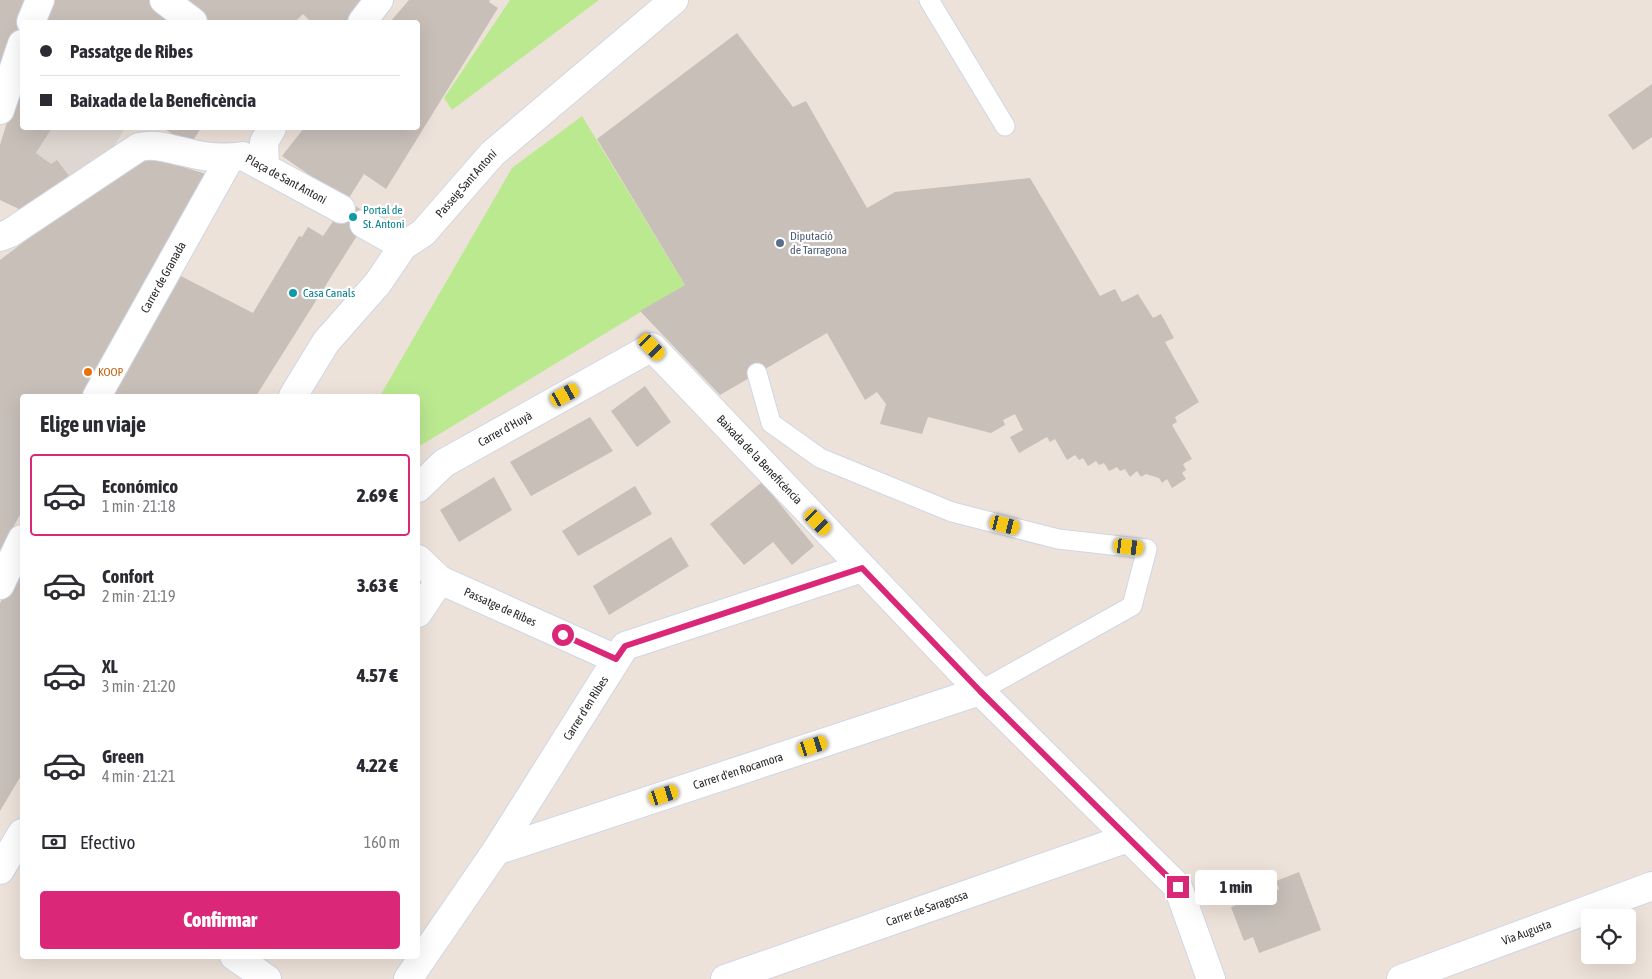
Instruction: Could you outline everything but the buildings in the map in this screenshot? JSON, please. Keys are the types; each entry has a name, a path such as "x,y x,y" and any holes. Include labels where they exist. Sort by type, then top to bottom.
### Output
{"street":[{"path":"32,20 40,0"},
{"path":"164,0 189,20"},
{"path":"364,20 379,0"},
{"name":"Passeig Sant Antoni","path":"294,394 326,342 378,284 403,246 423,233 492,154 674,0"},
{"path":"0,110 20,50"},
{"name":"Carrer de Granada","path":"98,394 246,160 254,130"},
{"path":"0,237 10,233 139,147 151,144 188,153 246,160 264,142 271,130"},
{"name":"Plaça de Sant Antoni","path":"246,160 341,209"},
{"path":"364,224 403,246"},
{"name":"Carrer d'Huyà","path":"420,486 444,463 652,347"},
{"name":"Baixada de la Beneficència","path":"652,347 980,691 1178,887 1212,979"},
{"path":"0,585 20,544"},
{"path":"420,561 440,580 420,610"},
{"name":"Carrer d'en Ribes","path":"408,979 496,850 625,646 862,568"},
{"name":"Passatge de Ribes","path":"440,580 616,659"},
{"name":"Carrer d'en Rocamora","path":"496,850 980,691"},
{"path":"0,870 20,836"},
{"name":"Carrer de Saragossa","path":"726,979 1128,838"},
{"name":"Via Augusta","path":"1401,979 1652,886"},
{"path":"238,959 267,979"}],"lane":[{"path":"929,0 1005,126"},
{"path":"757,374 770,423 820,458 952,512 1058,538 1147,549 1132,606 980,691"}],"green space":[{"path":"510,0 599,0 452,110 444,98"},
{"path":"582,116 685,285 420,446 420,394 381,394 512,168"}],"shaded area":[{"path":"51,130 124,130 113,148 70,177 57,160 51,164 36,153"}],"place":[{"name":"Portal de St. Antoni","path":"353,217"},
{"name":"Diputació de Tarragona","path":"780,243"},
{"name":"Casa Canals","path":"293,293"},
{"name":"KOOP","path":"88,372"}],"route":[{"path":"563,635 616,659 625,646 862,568 980,691 1178,887"}]}
